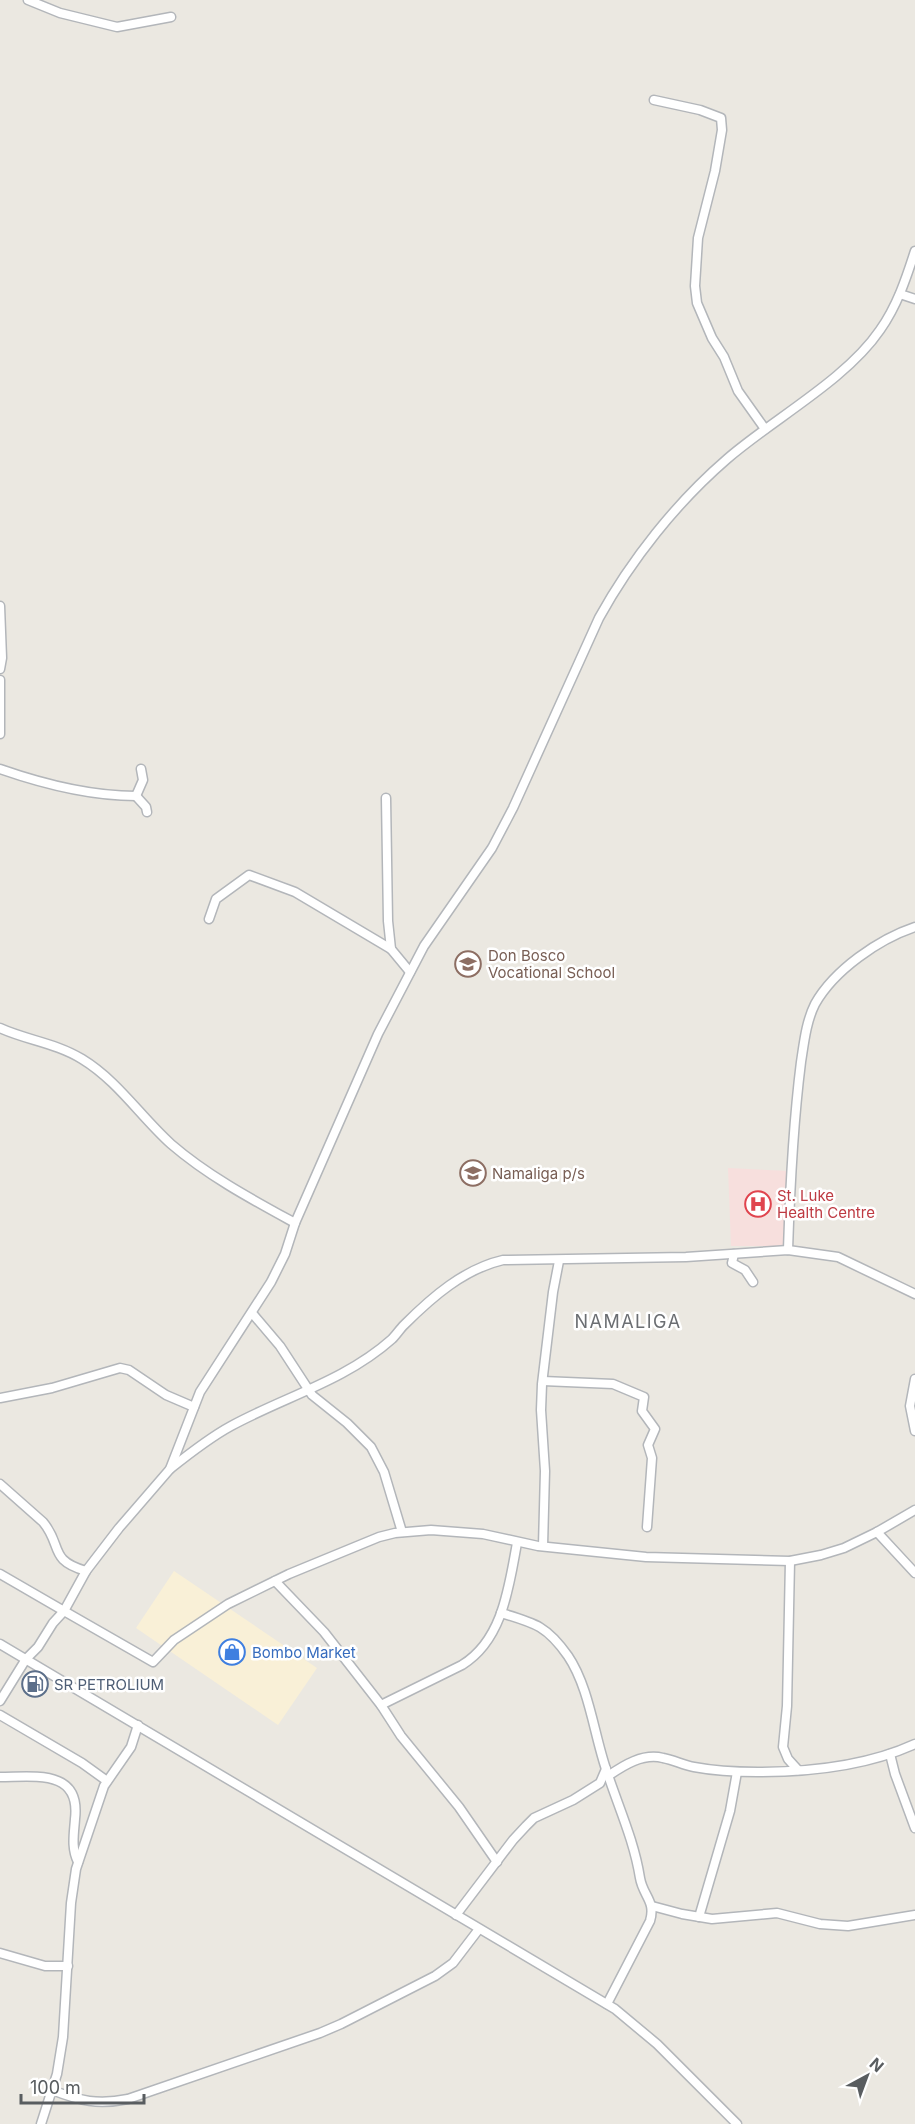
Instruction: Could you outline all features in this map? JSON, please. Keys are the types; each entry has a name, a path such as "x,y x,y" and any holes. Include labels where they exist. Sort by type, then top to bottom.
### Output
{"street":[{"path":"28,0 60,13 117,27 171,17"},
{"path":"654,100 700,110 721,118 722,130 698,238 695,286 697,303 738,391 765,429"},
{"path":"170,1469 194,1407 211,1373 252,1313 285,1254 295,1224 378,1034 424,946 497,838 528,779 599,618 615,590 646,547 694,491 726,460 863,352 880,331 900,294 915,251"},
{"path":"900,294 915,299"},
{"path":"0,606 0,669"},
{"path":"0,680 0,734"},
{"path":"0,769 50,784 119,796 136,796 146,807 147,812"},
{"path":"136,796 143,780 141,770"},
{"path":"386,798 388,921 391,949"},
{"path":"209,919 216,899 249,875 296,891 391,949 410,972"},
{"path":"788,1250 796,1099 804,1042 810,1018 831,981 881,942 915,927"},
{"path":"0,1028 61,1048 95,1067 108,1077 171,1143 192,1161 295,1224"},
{"path":"0,1701 26,1659 38,1647 53,1623 64,1611 86,1571 119,1528 170,1469 198,1447 231,1426 326,1382 385,1344 427,1304 476,1268 503,1260 559,1261 788,1250 838,1257 915,1294"},
{"path":"734,1254 732,1263 745,1270 753,1282"},
{"path":"543,1546 545,1471 541,1410 553,1292 559,1261"},
{"path":"252,1313 280,1346 316,1400 347,1423 371,1447 384,1472 402,1532"},
{"path":"0,1398 52,1388 120,1368 129,1370 166,1395 194,1407"},
{"path":"915,1379 910,1406 915,1431"},
{"path":"543,1381 613,1384 644,1397 642,1411 655,1429 648,1445 652,1458 647,1527"},
{"path":"0,1484 43,1522 59,1555 67,1564 86,1571"},
{"path":"0,1574 153,1662 174,1640 209,1615 275,1581 379,1537 402,1532 483,1534 517,1543 646,1557 790,1561 828,1553 877,1532 915,1510"},
{"path":"877,1532 915,1573"},
{"path":"381,1705 473,1659 489,1642 501,1612 517,1543"},
{"path":"790,1561 787,1706 783,1747 788,1759 798,1770"},
{"path":"275,1581 324,1632 381,1705 401,1736 459,1807 497,1862"},
{"path":"501,1612 539,1625 568,1657 580,1680 607,1772 634,1846 642,1888 652,1906 650,1921 607,2004"},
{"path":"0,1644 607,2004 657,2044 737,2124"},
{"path":"0,1715 82,1763 107,1781"},
{"path":"41,2124 57,2074 63,2037 72,1893 78,1862 99,1799 107,1781 131,1747 138,1725"},
{"path":"456,1915 513,1840 534,1818 573,1800 600,1784 607,1772 648,1756 661,1757 693,1767 737,1772 798,1770 842,1765 890,1754 915,1744"},
{"path":"890,1754 897,1782 915,1828"},
{"path":"699,1917 710,1887 730,1811 737,1772"},
{"path":"0,1777 43,1778 59,1780 67,1784 75,1800 74,1848 78,1862"},
{"path":"600,1784 613,1788"},
{"path":"652,1906 699,1917 732,1918 777,1913 820,1924 848,1926 915,1916"},
{"path":"52,2090 91,2102 109,2103 128,2099 320,2033 435,1976 453,1963 479,1929"},
{"path":"0,1953 45,1966 68,1966"}],"shaded area":[{"name":"St. Luke Health Centre","path":"728,1168 789,1171 784,1244 779,1246 731,1246"},
{"name":"Bombo Market","path":"174,1571 317,1668 278,1725 136,1628"}],"place":[{"name":"Don Bosco Vocational School","path":"468,964"},
{"name":"Namaliga p/s","path":"473,1173"},
{"name":"St. Luke Health Centre","path":"758,1204"},
{"name":"Bombo Market","path":"232,1652"},
{"name":"SR PETROLIUM","path":"35,1684"}],"district":[{"name":"NAMALIGA","path":"628,1321"}]}
